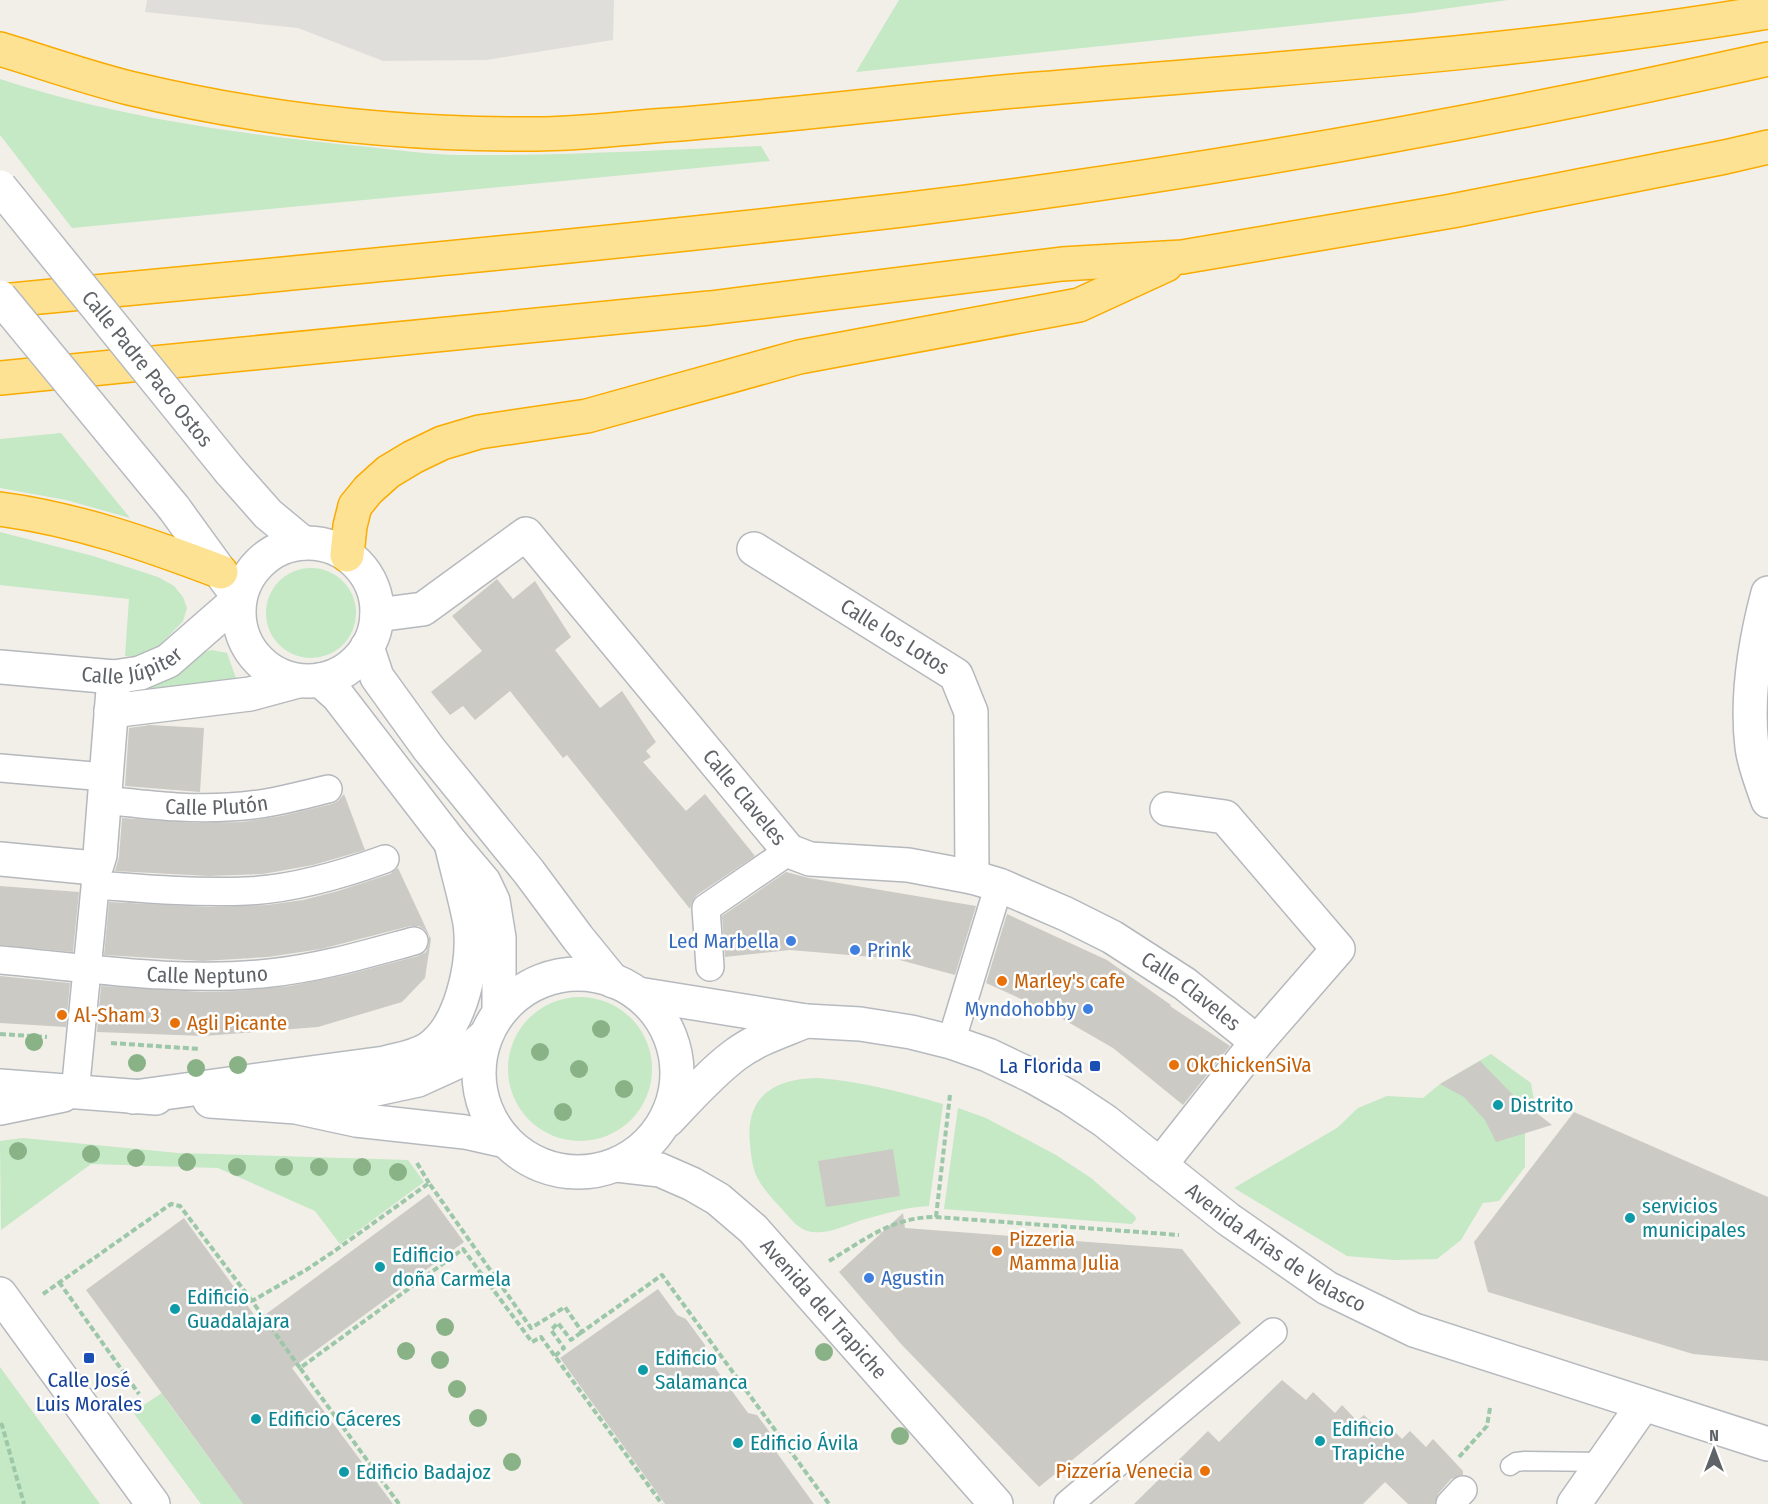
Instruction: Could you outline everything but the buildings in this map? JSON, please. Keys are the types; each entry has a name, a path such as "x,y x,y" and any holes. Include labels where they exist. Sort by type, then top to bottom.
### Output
{"highway":[{"path":"0,49 127,88 283,118 410,131 540,134 689,124 1035,89 1406,59 1590,38 1768,12"},
{"path":"0,301 695,233 941,204 1117,180 1364,141 1608,95 1768,59"},
{"path":"0,378 710,308 1062,264 1182,257 1452,211 1768,147"},
{"path":"347,555 355,506 368,490 388,472 442,443 479,432 587,416 799,357 1079,305 1182,257"},
{"path":"0,509 26,512 75,524 166,551 221,572"}],"main road":[{"name":"Calle Padre Paco Ostos","path":"0,187 230,471 268,514 303,543"},
{"path":"0,297 174,508 240,599"},
{"name":"Calle Claveles","path":"377,615 423,609 526,534 789,851 810,858 908,865 986,881 1066,914 1112,937 1185,984 1257,1042"},
{"path":"111,711 250,694 309,681 342,673 360,658 367,647 372,638 377,615 374,592 364,571 347,555 326,545 303,543 281,548 262,560 248,578 240,599 239,621 245,642 258,661 276,674 309,681 338,696 451,843 484,882 492,901 499,938 492,1025 479,1063 480,1090 488,1116 505,1141 528,1160 557,1170 587,1172 617,1165 643,1149 663,1126 675,1098 678,1069 672,1039 658,1014 626,988 578,938 529,872 429,749 377,677 367,647"},
{"name":"Calle los Lotos","path":"754,549 956,675 971,712 986,881"},
{"path":"1768,593 1761,666 1750,703 1752,748 1768,801"},
{"name":"Calle Júpiter","path":"0,667 114,677 140,673 168,661 240,599"},
{"path":"0,858 84,867 96,875 100,855 114,677"},
{"path":"1160,1164 1257,1042 1338,949 1225,817 1167,809"},
{"path":"134,1097 385,1063 416,1055 430,1048 448,1028 458,1009 466,984 470,951 470,925 451,843"},
{"path":"296,1107 418,1080 453,1064 523,991 553,978 586,974 626,988"},
{"name":"Avenida Arias de Velasco","path":"626,988 806,1021 860,1024 911,1032 951,1042 987,1055 1032,1076 1069,1097 1105,1121 1228,1219 1327,1288 1372,1311 1414,1330 1768,1444"},
{"name":"Avenida Arias de Velasco","path":"663,1126 714,1073 736,1054 760,1040 806,1021"},
{"path":"0,1086 296,1107 356,1120 465,1132 505,1141"},
{"path":"0,1108 75,1093"},
{"name":"Avenida del Trapiche","path":"617,1165 660,1170 692,1184 718,1199 753,1229 996,1504"},
{"path":"0,1294 153,1504"},
{"path":"1574,1504 1643,1405"}],"street":[{"name":"Calle Plutón","path":"0,768 104,788 177,807 227,807 275,802 328,789"},
{"path":"710,967 706,908 789,851"},
{"path":"75,1093 96,875 180,892 249,891 346,873 385,859"},
{"path":"951,1042 986,881"},
{"name":"Calle Neptuno","path":"0,960 164,975 215,976 270,973 331,964 414,941"},
{"path":"1068,1504 1273,1332"}],"lane":[{"path":"1510,1466 1516,1462 1525,1461 1603,1462"}],"path":[{"path":"0,1034 173,1049 204,1049"},
{"path":"936,1217 950,1095"},
{"path":"414,1158 429,1183 531,1328 565,1307 582,1332"},
{"path":"252,1301 315,1264 429,1183"},
{"path":"42,1295 171,1204 180,1206 399,1504"},
{"path":"821,1266 894,1223 915,1218 936,1217 1179,1235"},
{"path":"300,1368 463,1249 532,1342 541,1337 662,1504"},
{"path":"555,1356 564,1348 551,1330 558,1323 571,1340 662,1275 829,1504"},
{"path":"59,1282 139,1395"},
{"path":"1459,1457 1486,1426 1490,1408"},
{"path":"0,1424 24,1504"}],"shaded area":[{"path":"147,0 614,0 613,40 486,60 383,61 298,28 145,12"}],"green space":[{"path":"899,0 1508,0 1413,13 856,72"},
{"path":"0,79 128,113 216,129 348,145 457,155 571,154 761,146 770,161 72,228 0,135"},
{"path":"61,433 130,518 66,500 0,488 0,439"},
{"path":"0,532 93,556 158,577 174,586 183,597 187,608 183,621 160,645 143,657 125,656 129,599 0,585"},
{"path":"311,568 328,571 343,581 353,596 356,613 353,630 343,645 328,655 311,658 294,655 279,645 269,630 266,613 269,596 279,581 294,571"},
{"path":"212,650 227,653 236,678 233,682 130,697 128,691"},
{"path":"580,997 608,1002 631,1018 647,1041 652,1069 647,1097 631,1120 608,1136 580,1141 552,1136 529,1120 513,1097 508,1069 513,1041 529,1018 552,1002"},
{"path":"1491,1054 1531,1083 1536,1113 1525,1133 1525,1167 1499,1201 1483,1203 1461,1240 1437,1259 1394,1260 1347,1256 1234,1188 1337,1128 1358,1108 1387,1096 1423,1098 1440,1084"},
{"path":"817,1078 865,1084 943,1104 929,1206 886,1213 832,1230 813,1232 795,1223 764,1189 758,1180 753,1163 750,1144 752,1114 766,1093 776,1087 788,1082"},
{"path":"958,1108 986,1118 1056,1155 1091,1178 1136,1219 1132,1224 944,1209"},
{"path":"23,1138 178,1153 408,1160 424,1182 340,1244 315,1211 218,1168 91,1164 1,1230 0,1141"},
{"path":"0,1367 100,1504 0,1504"},
{"path":"162,1393 243,1504 201,1504 133,1412"}],"place":[{"name":"Led Marbella","path":"791,941"},
{"name":"Prink","path":"855,950"},
{"name":"Marley's cafe","path":"1002,981"},
{"name":"Myndohobby","path":"1088,1009"},
{"name":"Al-Sham 3","path":"62,1015"},
{"name":"Agli Picante","path":"175,1023"},
{"name":"OkChickenSiVa","path":"1174,1065"},
{"name":"La Florida","path":"1095,1066"},
{"name":"Distrito","path":"1498,1105"},
{"name":"servicios municipales","path":"1630,1218"},
{"name":"Pizzeria Mamma Julia","path":"997,1251"},
{"name":"Edificio doña Carmela","path":"380,1267"},
{"name":"Agustin","path":"869,1278"},
{"name":"Edificio Guadalajara","path":"175,1309"},
{"name":"Calle José Luis Morales","path":"89,1358"},
{"name":"Edificio Salamanca","path":"643,1370"},
{"name":"Edificio Cáceres","path":"256,1419"},
{"name":"Edificio Trapiche","path":"1320,1441"},
{"name":"Edificio Ávila","path":"738,1443"},
{"name":"Pizzería Venecia","path":"1205,1471"},
{"name":"Edificio Badajoz","path":"344,1472"}]}
